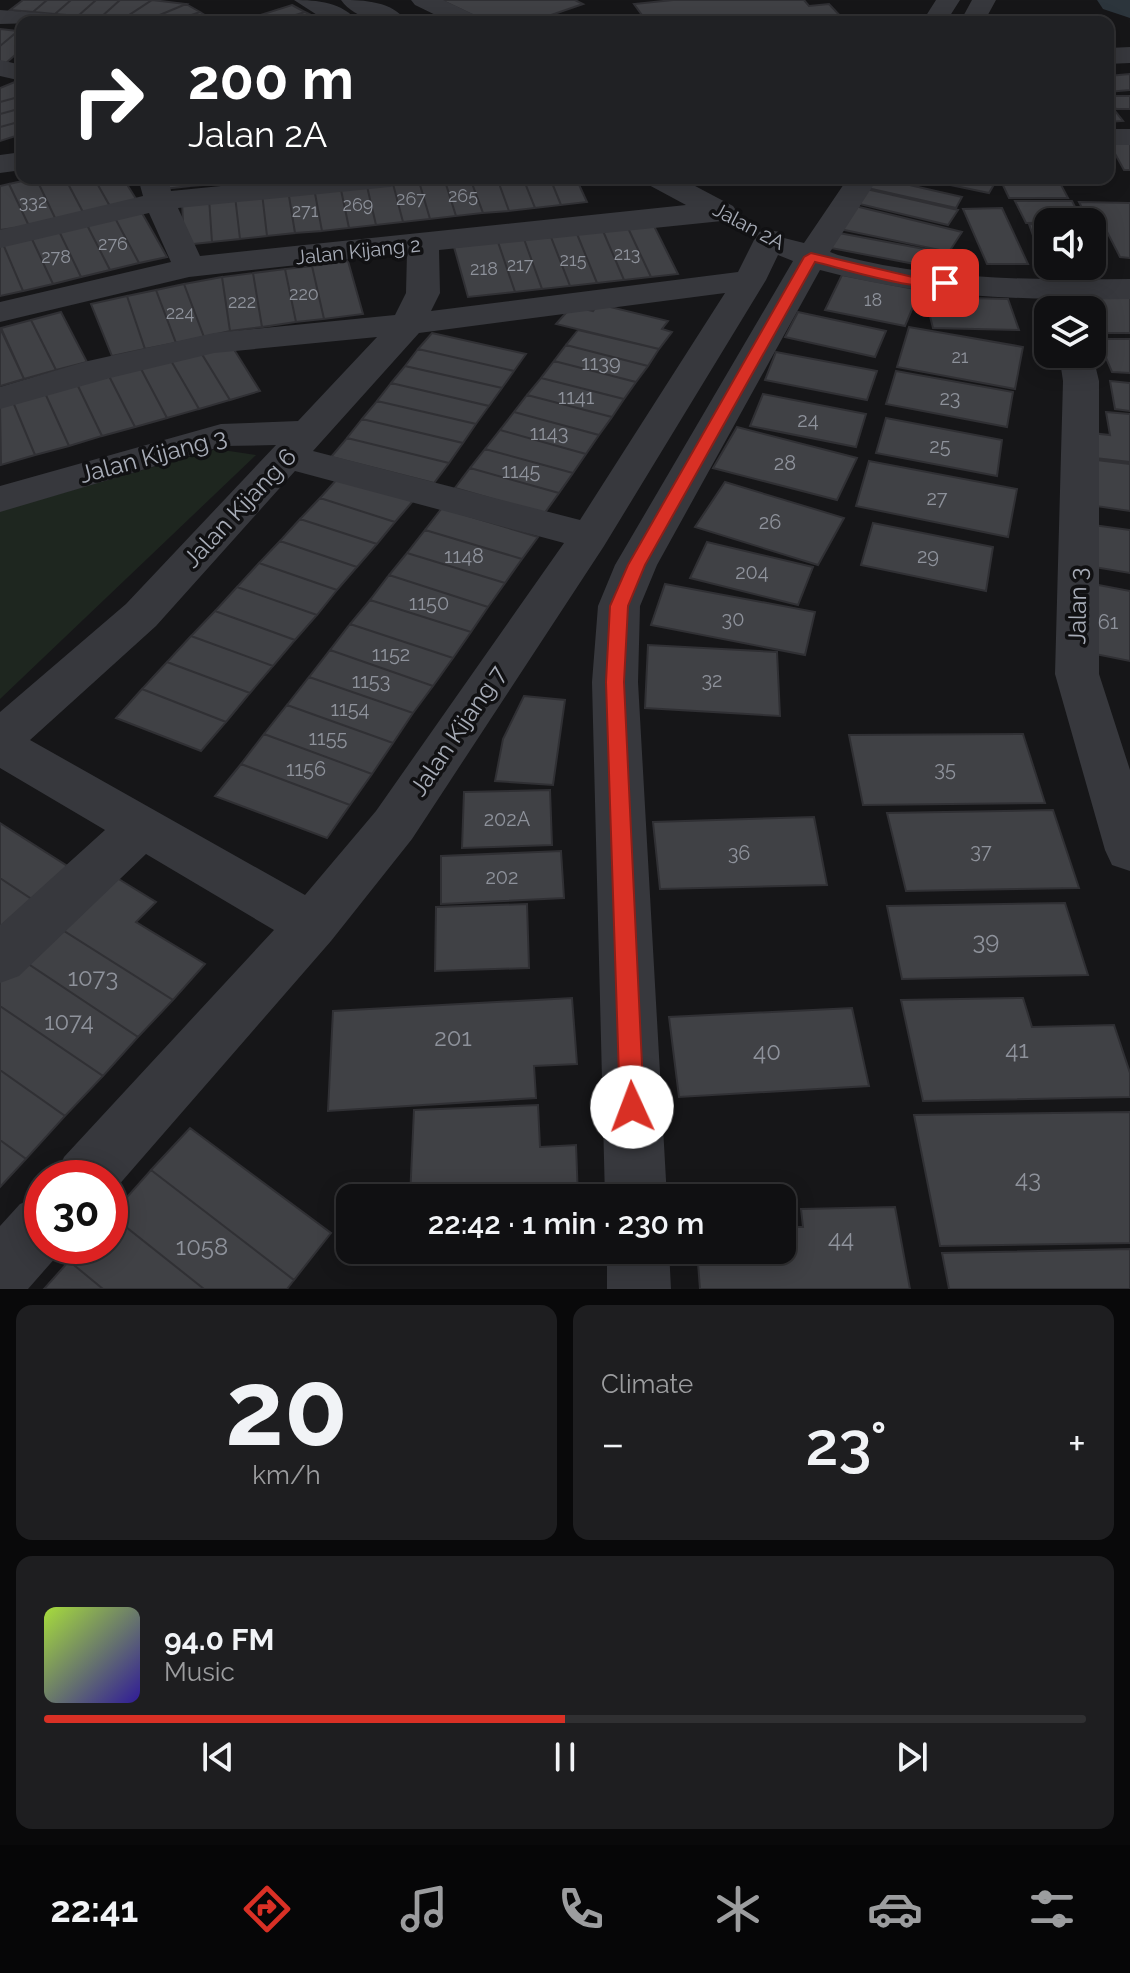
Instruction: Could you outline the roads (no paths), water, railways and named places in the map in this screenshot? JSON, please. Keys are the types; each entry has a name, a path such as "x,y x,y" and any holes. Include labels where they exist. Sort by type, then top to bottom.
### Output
{"street":[{"path":"0,14 13,0"},
{"path":"306,0 335,16"},
{"path":"353,0 384,16"},
{"path":"423,0 457,16"},
{"path":"0,239 156,190 273,184"},
{"name":"Jalan 2A","path":"668,184 769,239 811,257 917,282 1034,297"},
{"path":"635,1184 615,682 619,606 636,565 811,257 859,184"},
{"path":"156,190 189,267"},
{"name":"Jalan Kijang 2","path":"0,312 189,267 720,211"},
{"name":"Jalan Kijang 7","path":"101,1160 312,925 394,825 590,536 750,280 769,239"},
{"name":"Jalan Kijang 6","path":"0,739 141,615 408,324 423,293 423,244"},
{"path":"0,398 101,369 214,343 408,324 750,280"},
{"name":"Jalan 2A","path":"1086,296 1130,289"},
{"name":"Jalan 3","path":"1079,368 1081,381 1077,674 1130,850"},
{"name":"Jalan Kijang 3","path":"0,499 221,435 299,444 590,536"},
{"path":"0,745 312,925"},
{"path":"0,959 142,826"},
{"path":"0,1273 24,1246"},
{"path":"638,1264 639,1289"}],"waterway":[{"path":"1118,0 1130,5"}]}
